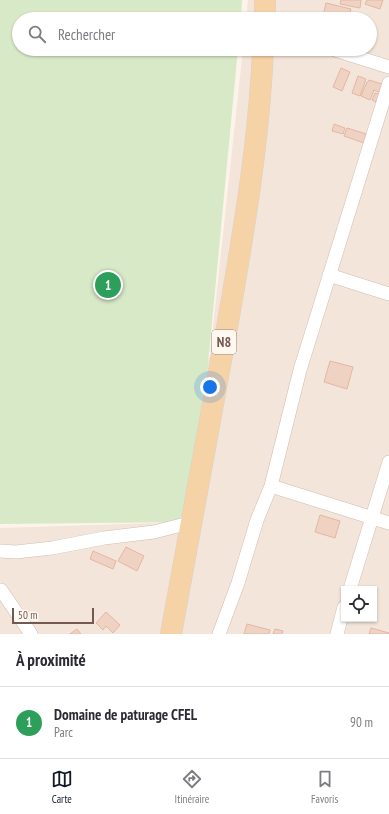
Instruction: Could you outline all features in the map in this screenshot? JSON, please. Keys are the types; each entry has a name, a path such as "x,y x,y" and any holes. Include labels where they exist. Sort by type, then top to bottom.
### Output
{"main road":[{"path":"265,12 266,0"},
{"name":"N8","path":"171,634 193,522 252,173 261,88 263,56"}],"street":[{"path":"354,56 389,67"},
{"path":"218,634 238,583 257,520 271,486 300,370 389,83"},
{"path":"329,275 389,294"},
{"path":"351,586 389,462"},
{"path":"271,486 389,523"},
{"path":"0,551 16,552 52,548 104,538 154,532 193,522"},
{"path":"1,590 32,634"},
{"path":"337,634 341,619"}],"shaded area":[{"path":"248,0 389,0 389,634 0,634 0,528 159,523 210,355 242,56 377,56 377,12 247,12"}],"green space":[{"path":"0,0 242,0 241,12 12,12 12,56 237,56 193,522 0,524"}],"building":[{"path":"341,0 361,0 360,8 340,4"},
{"path":"367,0 383,0 380,9 365,4"},
{"path":"326,3 351,9 350,12 324,12"},
{"path":"341,68 350,72 342,91 333,87"},
{"path":"358,76 366,79 360,96 352,93"},
{"path":"369,80 382,84 379,92 374,90 370,100 361,96"},
{"path":"375,93 379,94 376,102 372,100"},
{"path":"334,124 345,128 343,134 332,131"},
{"path":"347,128 366,134 364,143 344,136"},
{"path":"330,361 353,367 347,389 324,382"},
{"path":"320,515 340,521 335,538 315,532"},
{"path":"126,547 144,556 137,571 118,561"},
{"path":"93,551 116,561 113,569 90,559"},
{"path":"106,612 120,625 113,633 106,626 103,630 96,623"},
{"path":"247,624 270,630 269,634 244,634"},
{"path":"371,628 389,633 389,634 369,634"},
{"path":"77,629 81,634 70,634"},
{"path":"275,629 283,631 282,634 273,634"}],"place":[{"name":"Domaine de paturage CFEL","path":"108,285"}]}
